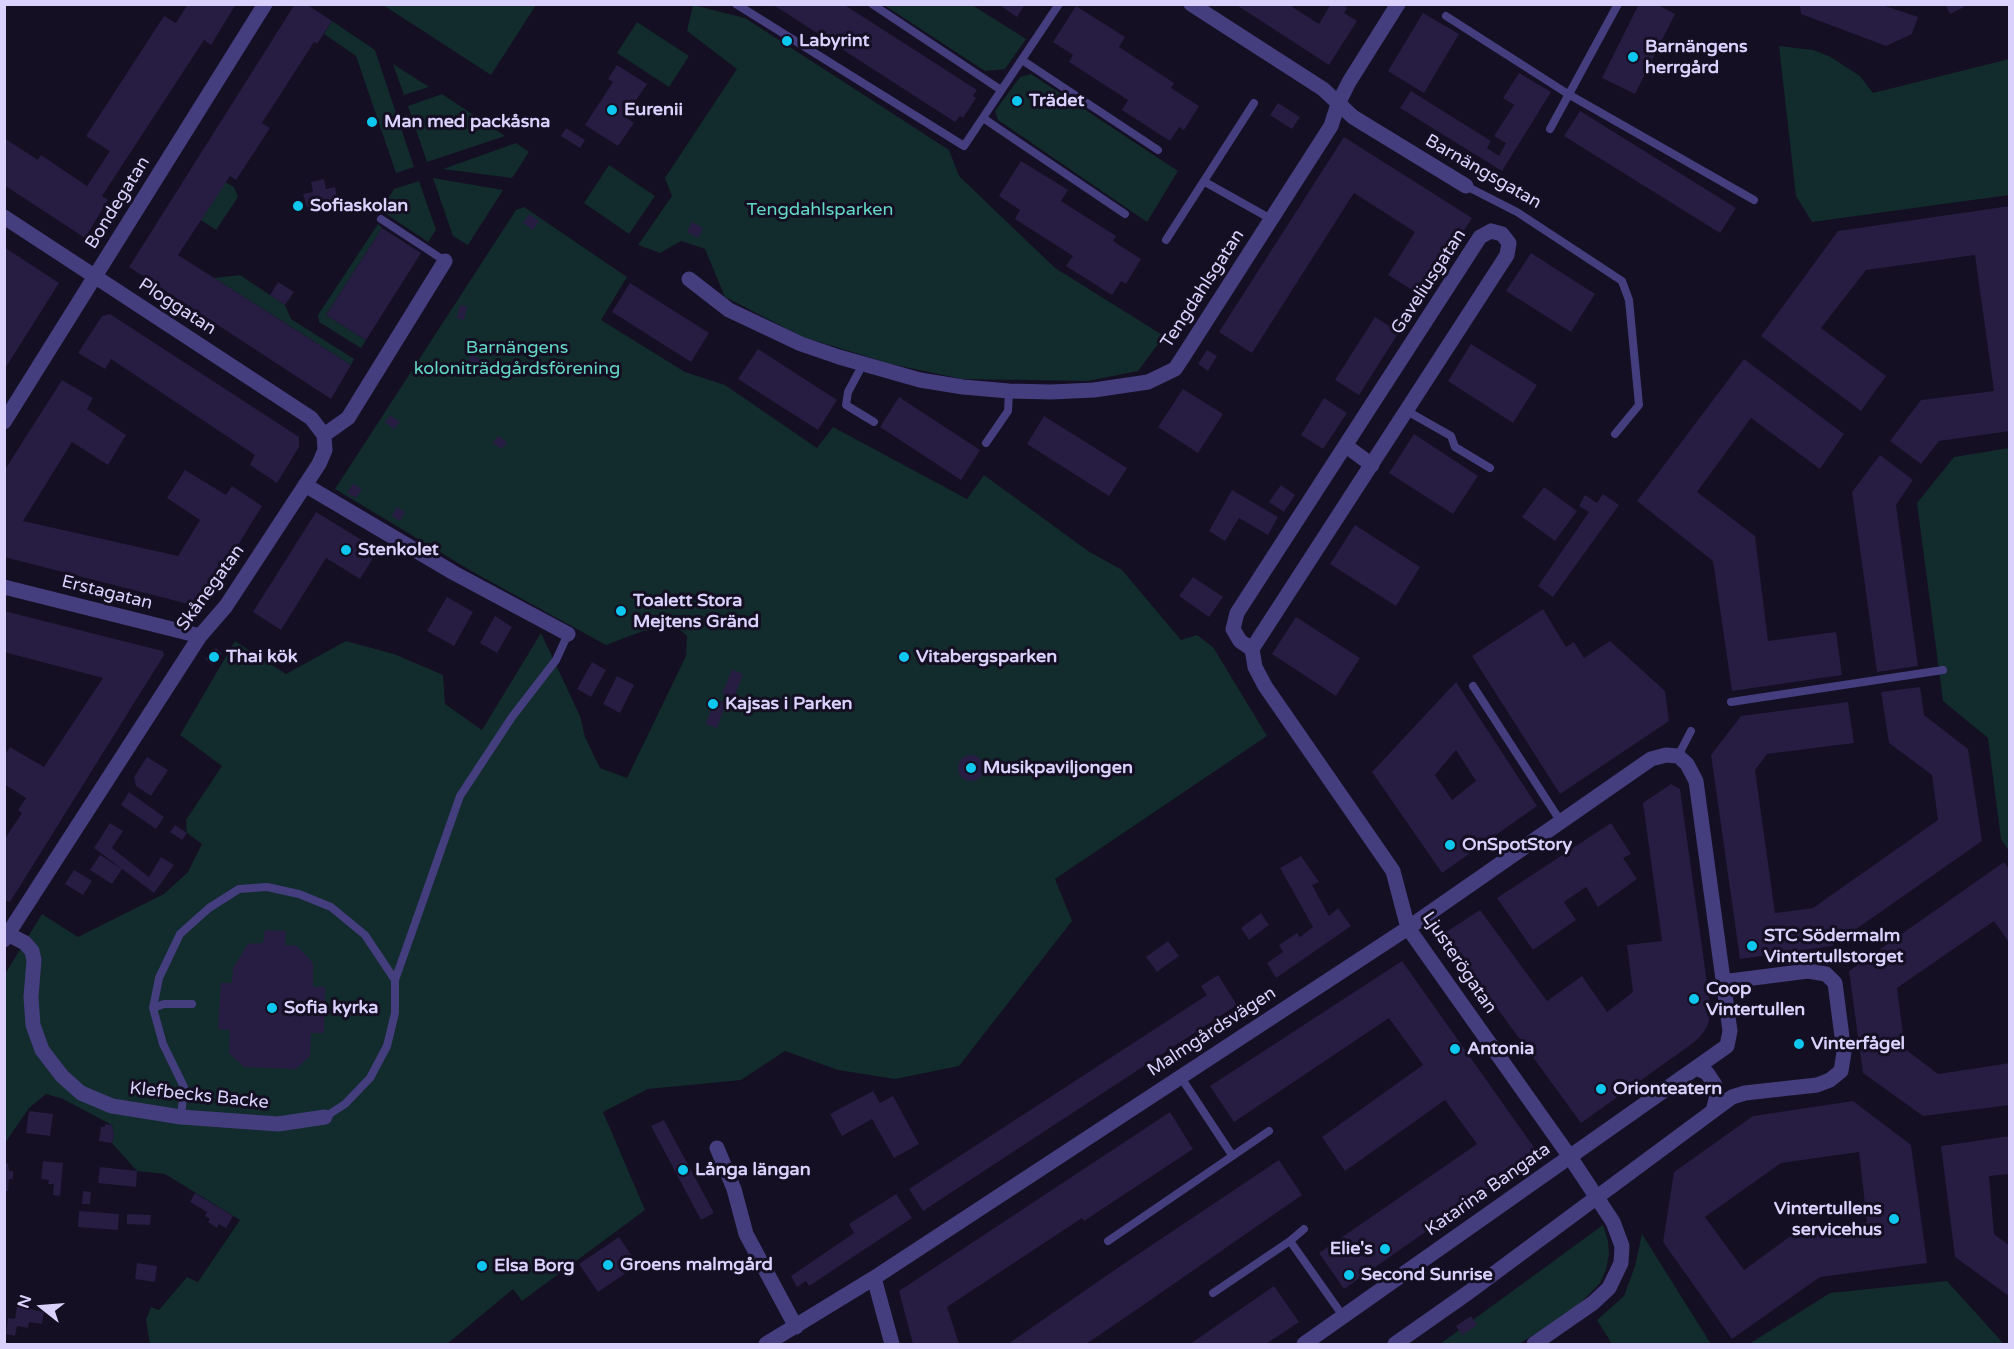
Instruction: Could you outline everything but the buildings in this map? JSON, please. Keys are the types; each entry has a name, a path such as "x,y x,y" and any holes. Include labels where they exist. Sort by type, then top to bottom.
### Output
{"street":[{"name":"Bondegatan","path":"4,422 265,4"},
{"name":"Barnängsgatan","path":"1191,4 1323,89 1353,117 1466,186"},
{"name":"Tengdahlsgatan","path":"689,279 729,310 801,344 920,380 1009,391 1094,390 1148,382 1175,369 1331,126 1338,104 1349,82 1398,4"},
{"name":"Ploggatan","path":"4,216 311,418 324,435"},
{"name":"Gaveliusgatan","path":"1491,231 1502,234 1509,243 1507,255 1407,411 1252,649 1240,641 1233,629 1237,613 1480,237 1491,231"},
{"path":"324,435 348,418 445,261"},
{"name":"Skånegatan","path":"6,936 200,636 226,606 319,464 325,450 324,435"},
{"path":"1346,446 1372,465"},
{"path":"305,485 454,573 568,634"},
{"name":"Erstagatan","path":"4,587 200,636"},
{"name":"Ljusterögatan","path":"1252,649 1256,667 1265,686 1393,871 1408,928 1570,1157 1613,1222 1622,1246 1622,1263 1609,1288 1593,1303 1534,1344"},
{"name":"Malmgårdsvägen","path":"766,1344 789,1335 1408,928 1651,759 1666,755 1678,756"},
{"path":"1395,1344 1732,1097 1745,1093 1817,1085 1830,1080 1841,1071 1844,1052 1835,984 1826,974 1808,971 1722,982 1695,781 1688,764 1678,756"},
{"name":"Klefbecks Backe","path":"6,936 25,943 32,951 34,960 31,996 33,1025 42,1050 62,1076 81,1093 112,1106 181,1118 278,1124 325,1116"},
{"name":"Katarina Bangata","path":"1304,1344 1727,1046 1730,1031 1722,982"},
{"path":"1696,1068 1707,1073 1715,1085 1718,1095 1713,1111"},
{"path":"717,1149 734,1189 746,1234 789,1335"},
{"path":"874,1278 892,1344"}],"lane":[{"path":"736,4 964,146 1059,4"},
{"path":"872,4 1001,90"},
{"path":"1550,129 1617,4"},
{"path":"1446,16 1568,94 1754,200"},
{"path":"1022,60 1158,150"},
{"path":"1166,240 1254,104"},
{"path":"983,118 1125,214"},
{"path":"1205,182 1271,219"},
{"name":"Barnängsgatan","path":"1466,186 1517,212 1622,281 1629,300 1639,405 1615,434"},
{"path":"381,219 445,261"},
{"path":"863,364 848,392 846,405 874,422"},
{"path":"986,443 1008,411 1009,391"},
{"path":"1407,411 1451,436 1455,447 1490,468"},
{"path":"325,1116 345,1104 370,1078 387,1046 395,1013 395,980 460,796 512,717 556,660 568,634"},
{"path":"1731,702 1943,670"},
{"path":"1473,686 1561,822"},
{"path":"1678,756 1691,731"},
{"path":"181,1118 184,1087 164,1044 153,1008 159,978 180,934 209,908 240,889 267,887 299,894 331,907 365,935 395,980"},
{"path":"153,1008 164,1004 192,1004"},
{"path":"1180,1076 1232,1155"},
{"path":"1108,1241 1269,1131"},
{"path":"1213,1293 1304,1229"},
{"path":"1290,1241 1343,1316"}],"green space":[{"path":"383,5 536,5 491,75"},
{"name":"Tengdahlsparken","path":"693,5 745,18 949,150 959,176 1055,268 1164,336 1138,371 1088,381 962,379 891,364 803,337 725,297 705,249 681,241 660,253 638,245 672,196 665,178 737,69 687,31"},
{"path":"884,5 972,5 1026,39 1005,69 985,71"},
{"path":"332,21 375,50 414,167 396,173 356,56 324,34"},
{"path":"637,22 689,56 669,87 617,53"},
{"path":"1779,46 1813,50 1829,56 1860,76 1873,93 2009,59 2009,195 1812,222 1796,196"},
{"path":"393,64 429,87 404,95"},
{"path":"1031,74 1178,171 1147,222 998,120 995,111 1020,77"},
{"path":"442,94 505,136 427,162 408,106"},
{"path":"516,143 529,152 512,178 443,169"},
{"path":"609,165 655,196 629,234 584,203"},
{"path":"433,178 503,190 468,245 453,236"},
{"path":"419,181 436,230 428,242 385,213 384,205 394,189"},
{"path":"225,182 234,187 238,197 216,230 201,220"},
{"name":"Barnängens koloniträdgårdsförening","path":"524,207 627,277 601,320 685,372 725,385 817,448 833,427 967,499 984,475 1088,551 1122,570 1181,640 1197,635 1213,647 1267,736 1055,879 1072,921 959,1066 895,1079 838,1070 785,1051 741,1080 648,1089 603,1112 645,1210 522,1301 513,1289 447,1344 150,1344 146,1320 151,1307 159,1310 187,1277 198,1282 240,1220 165,1174 137,1171 112,1143 114,1135 112,1125 63,1099 46,1094 29,1108 5,1143 5,974 42,914 78,937 164,894 188,872 202,844 187,833 186,820 222,766 180,735 235,641 286,674 346,641 394,654 443,675 445,704 482,730 541,633 580,716 585,737 600,768 627,778 686,656 687,636 676,627 643,631 606,645 473,572 335,489 516,210"},
{"path":"378,224 382,228 326,315 366,340 361,348 319,322 318,315"},
{"path":"240,275 285,305 291,319 354,359 351,365 214,278"},
{"path":"2009,448 2009,851 2001,839 1988,738 1943,701 1917,503 1954,457"},
{"path":"1603,1225 1609,1254 1606,1270 1600,1283 1576,1308 1519,1344 1440,1344"},
{"path":"1642,1234 1711,1344 1612,1344 1597,1320 1624,1296 1635,1266"},
{"path":"1947,1281 2004,1344 1749,1344 1830,1293"}],"place":[{"name":"Labyrint","path":"787,41"},
{"name":"Barnängens herrgård","path":"1633,57"},
{"name":"Trädet","path":"1017,101"},
{"name":"Eurenii","path":"612,110"},
{"name":"Man med packåsna","path":"372,122"},
{"name":"Sofiaskolan","path":"298,206"},
{"name":"Stenkolet","path":"346,550"},
{"name":"Toalett Stora Mejtens Gränd","path":"621,611"},
{"name":"Thai kök","path":"214,657"},
{"name":"Vitabergsparken","path":"904,657"},
{"name":"Kajsas i Parken","path":"713,704"},
{"name":"Musikpaviljongen","path":"971,768"},
{"name":"OnSpotStory","path":"1450,845"},
{"name":"STC Södermalm Vintertullstorget","path":"1752,946"},
{"name":"Coop Vintertullen","path":"1694,999"},
{"name":"Sofia kyrka","path":"272,1008"},
{"name":"Vinterfågel","path":"1799,1044"},
{"name":"Antonia","path":"1455,1049"},
{"name":"Orionteatern","path":"1601,1089"},
{"name":"Långa längan","path":"683,1170"},
{"name":"Vintertullens servicehus","path":"1894,1219"},
{"name":"Elie's","path":"1385,1249"},
{"name":"Groens malmgård","path":"608,1265"},
{"name":"Elsa Borg","path":"482,1266"},
{"name":"Second Sunrise","path":"1349,1275"}]}
